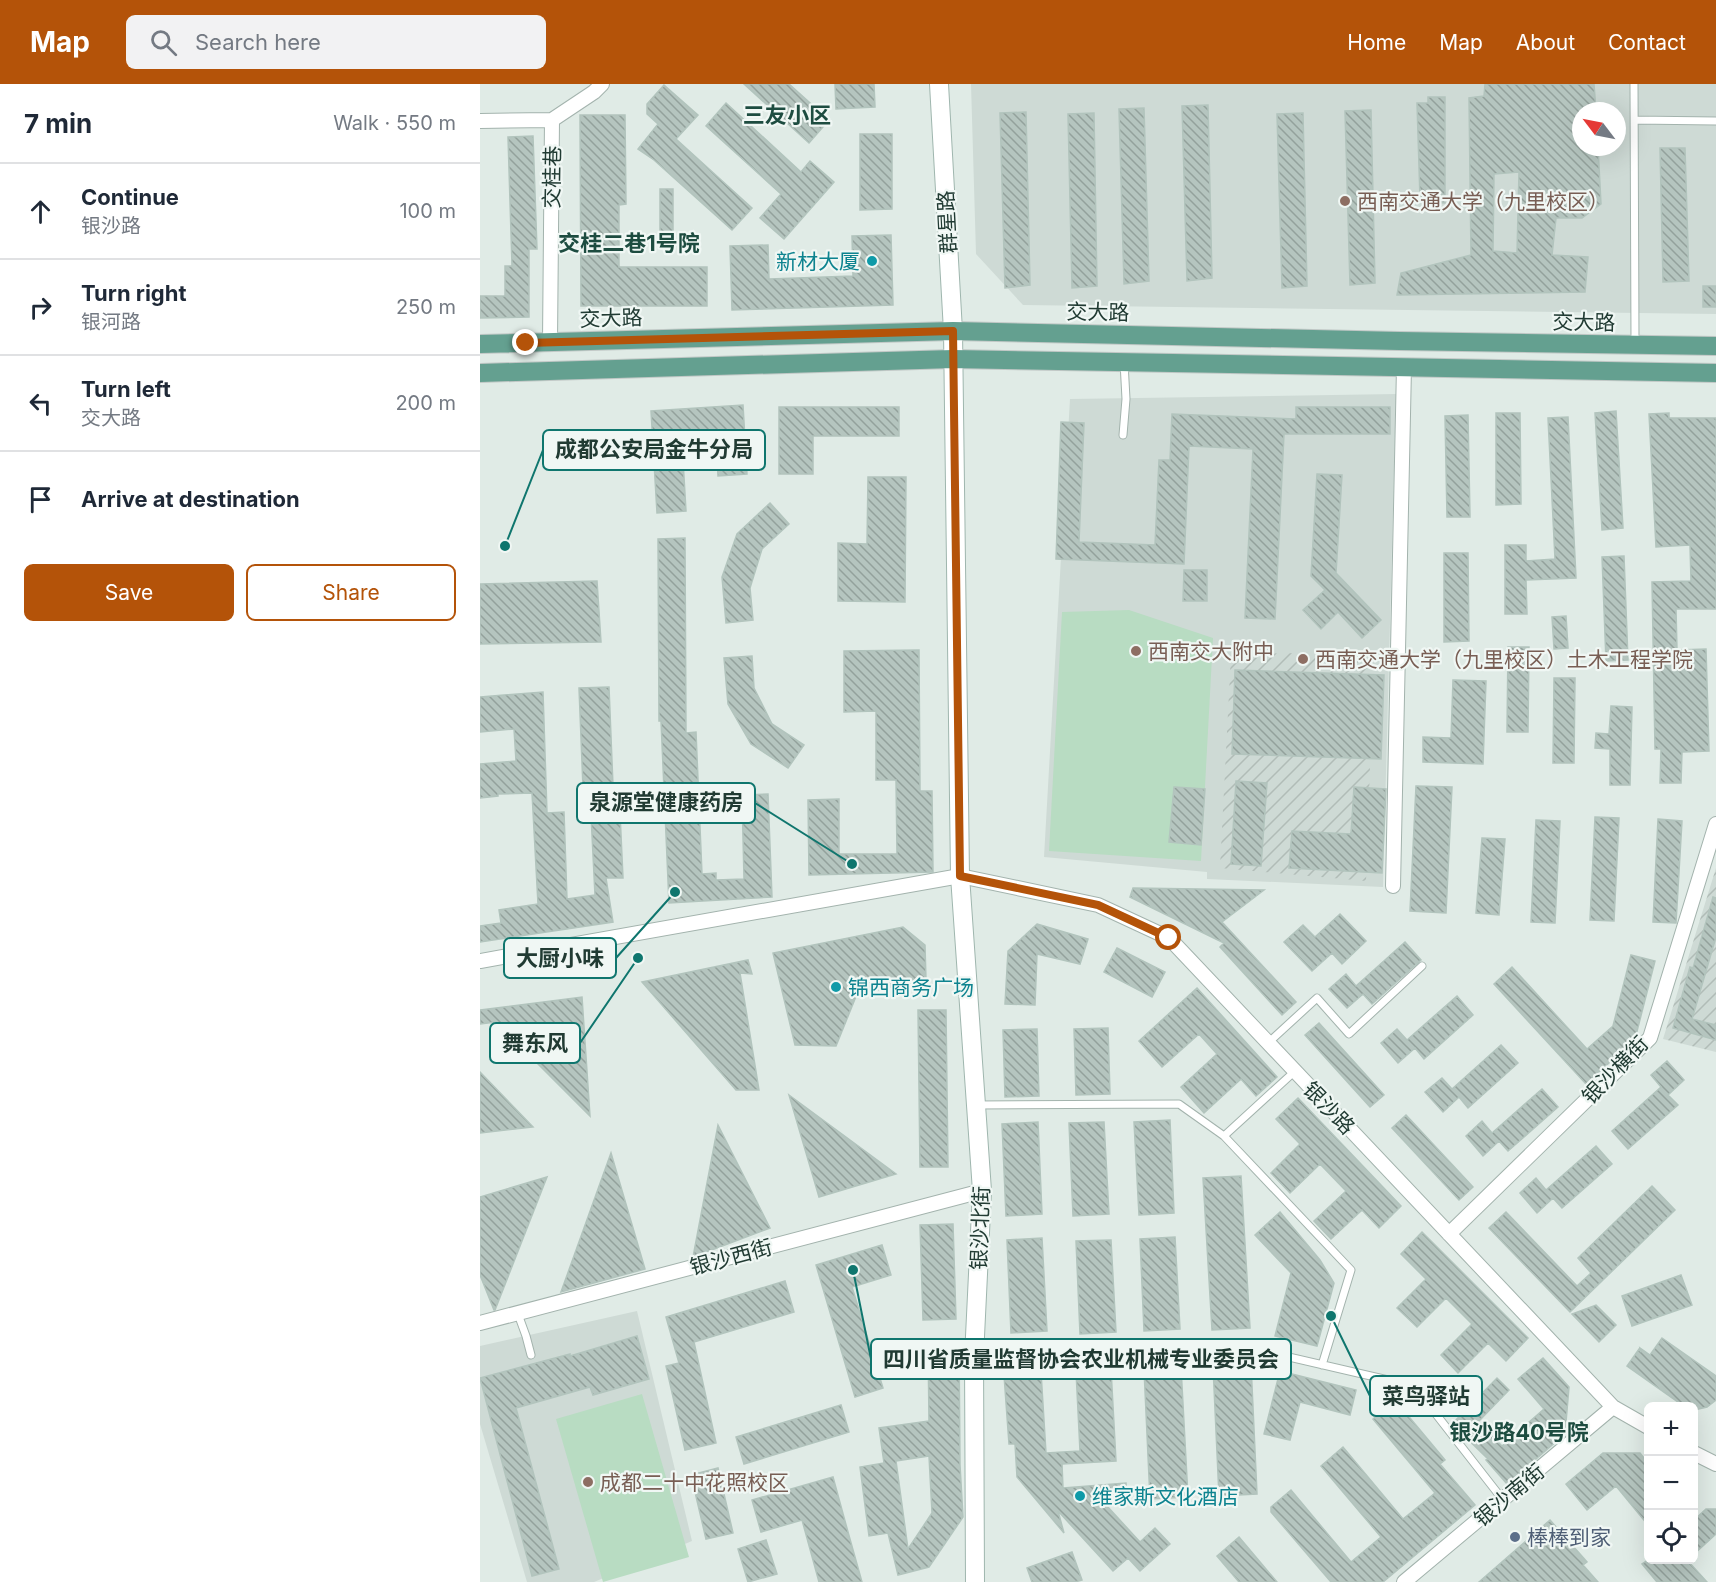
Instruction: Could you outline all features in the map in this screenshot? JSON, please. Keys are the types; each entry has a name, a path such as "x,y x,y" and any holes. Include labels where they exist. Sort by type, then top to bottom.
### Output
{"main road":[{"name":"交大路","path":"480,344 953,331 1716,346"},
{"path":"480,373 953,359 1716,373"}],"street":[{"path":"480,122 552,120 594,92 602,84"},
{"name":"群星路","path":"939,84 953,331 960,876"},
{"name":"交桂巷","path":"550,342 552,120"},
{"path":"1393,886 1404,367"},
{"name":"银沙横街","path":"1449,1234 1650,1038 1716,824"},
{"path":"480,961 960,876"},
{"name":"银沙路","path":"960,876 1098,905 1169,938 1613,1407 1644,1425"},
{"name":"银沙北街","path":"960,876 982,1191 974,1358 974,1582"},
{"name":"银沙西街","path":"480,1323 982,1191"},
{"name":"银沙南街","path":"1404,1582 1613,1407"},
{"path":"1698,1455 1716,1464"}],"lane":[{"path":"1634,84 1635,345"},
{"path":"1635,120 1716,121"},
{"path":"1123,435 1126,399 1124,362"},
{"path":"1268,1043 1317,998 1349,1034 1422,966"},
{"path":"1224,1136 1294,1072"},
{"path":"976,1105 1179,1104 1224,1136 1350,1270 1322,1365"},
{"path":"518,1314 531,1355"},
{"path":"974,1358 1254,1349 1414,1386 1503,1500"}],"shaded area":[{"name":"西南交通大学（九里校区）","path":"971,84 1716,84 1716,314 1023,305 976,254"},
{"path":"1396,394 1383,887 1207,879 1207,872 1044,857 1070,399"},
{"path":"1374,652 1366,881 1220,868 1231,654"},
{"path":"1716,868 1716,1052 1663,1039"},
{"name":"成都二十中花照校区","path":"637,1311 692,1541 594,1582 527,1582 480,1424 480,1346"}],"green space":[{"path":"1129,610 1213,638 1201,861 1049,851 1062,612"},
{"path":"642,1394 689,1557 603,1582 556,1419"}],"building":[{"path":"744,84 789,84 829,120 809,143"},
{"path":"835,84 874,84 875,107 836,109"},
{"path":"1485,84 1594,84 1595,102 1572,102 1572,156 1598,156 1601,204 1582,218 1556,218 1552,255 1588,257 1585,292 1397,295 1401,273 1471,255 1469,98 1484,96","holes":["1519,172 1517,253 1493,251 1494,174"]},
{"path":"664,85 698,115 676,139 752,208 732,230 654,160 638,149 658,124 647,114 647,104"},
{"path":"1428,97 1445,97 1445,203 1429,202 1428,199 1420,198 1417,103 1428,103"},
{"path":"726,103 801,172 810,161 834,182 784,239 760,218 781,194 706,126"},
{"path":"1208,105 1212,278 1187,281 1182,106"},
{"path":"1144,108 1149,281 1124,284 1119,109"},
{"path":"1371,110 1375,283 1350,285 1345,111"},
{"path":"1026,112 1030,285 1005,288 1000,113"},
{"path":"1094,113 1097,286 1072,288 1068,114"},
{"path":"1303,113 1307,286 1282,288 1277,114"},
{"path":"580,115 625,115 626,204 619,205 619,267 707,267 707,306 581,306"},
{"path":"860,134 892,134 892,209 860,210"},
{"path":"533,136 537,249 529,249 529,317 480,318 480,296 505,296 505,266 512,266 508,137"},
{"path":"1660,148 1685,148 1689,281 1663,282"},
{"path":"660,189 673,189 673,238 660,238"},
{"name":"新材大厦","path":"891,235 893,305 732,310 730,246 768,245 769,279 853,276 852,236"},
{"path":"1703,286 1716,286 1716,307 1703,307"},
{"path":"743,405 747,474 718,476 716,441 682,443 686,511 657,513 651,411"},
{"path":"779,407 899,407 899,436 813,436 813,474 779,474"},
{"path":"1296,407 1390,407 1390,434 1284,434 1275,619 1245,618 1253,449 1189,446 1184,564 1056,559 1061,422 1084,423 1079,542 1155,545 1159,460 1170,460 1172,414 1296,419"},
{"path":"1616,411 1623,528 1602,530 1595,413"},
{"path":"1496,413 1520,413 1521,504 1496,505"},
{"path":"1669,413 1669,418 1716,418 1716,609 1676,609 1677,650 1706,649 1709,751 1682,752 1681,783 1660,783 1661,749 1655,749 1652,582 1691,581 1690,545 1656,547 1649,414"},
{"path":"1468,415 1470,517 1447,517 1445,416"},
{"path":"1568,417 1576,578 1526,580 1527,614 1505,614 1505,545 1526,545 1526,561 1555,559 1548,418"},
{"path":"1317,474 1342,475 1336,573 1381,620 1362,638 1338,612 1321,629 1303,610 1325,590 1311,576"},
{"path":"868,477 906,477 905,602 838,601 838,543 867,544"},
{"path":"770,503 789,524 762,549 750,588 753,620 726,623 722,577 737,534"},
{"path":"685,538 686,733 696,732 702,874 716,873 716,880 744,879 742,795 768,794 772,897 669,903 661,721 659,721 658,539"},
{"path":"1444,553 1468,553 1469,641 1444,642"},
{"path":"1624,556 1628,660 1606,661 1602,557"},
{"path":"1184,570 1207,570 1207,601 1183,601"},
{"path":"597,581 601,642 480,644 480,584"},
{"path":"1566,616 1568,648 1554,649 1552,617"},
{"path":"1508,647 1529,647 1528,732 1507,732"},
{"path":"919,650 920,791 932,791 933,872 809,875 808,800 839,799 839,854 897,854 896,780 876,780 876,711 844,712 844,651"},
{"path":"752,656 754,688 772,724 804,745 788,768 751,744 728,704 724,658"},
{"path":"1235,670 1384,675 1381,759 1232,754"},
{"path":"1554,678 1575,678 1574,763 1553,763"},
{"path":"1453,680 1486,681 1483,764 1423,762 1423,737 1451,738"},
{"path":"609,687 613,786 583,788 579,688"},
{"path":"543,692 547,813 564,812 567,899 595,895 591,815 620,813 623,878 606,878 613,922 480,942 480,926 501,923 499,910 538,904 532,793 498,794 498,796 480,798 480,764 516,761 514,729 480,732 480,697"},
{"path":"1611,706 1632,707 1630,785 1610,785 1610,749 1595,748 1596,733 1609,734"},
{"path":"1236,781 1267,783 1261,866 1231,864"},
{"path":"1416,786 1452,787 1446,913 1410,911"},
{"path":"1174,787 1205,789 1201,845 1169,842"},
{"path":"1354,787 1386,789 1382,873 1289,868 1292,831 1351,834"},
{"path":"1595,817 1619,818 1614,921 1590,920"},
{"path":"1658,819 1682,821 1676,923 1653,922"},
{"path":"1536,820 1560,821 1555,923 1531,922"},
{"path":"1482,838 1505,839 1499,915 1476,913"},
{"path":"1133,888 1264,890 1222,922 1296,1002 1282,1015 1220,947 1224,943 1130,897"},
{"path":"1713,897 1716,898 1716,937 1692,1019 1716,1025 1716,1040 1673,1028"},
{"path":"1340,914 1366,941 1342,964 1332,953 1312,971 1284,942 1303,925 1315,937"},
{"path":"1037,924 1088,939 1080,964 1037,954 1035,1005 1005,1004 1008,951"},
{"name":"锦西商务广场","path":"903,927 925,945 926,980 857,994 836,1046 795,1045 773,953"},
{"path":"1405,942 1421,960 1372,1004 1363,994 1347,1008 1329,989 1346,974 1356,986"},
{"path":"1117,948 1165,972 1152,997 1104,972"},
{"path":"1631,955 1655,961 1635,1039 1586,1084 1494,984 1512,967 1587,1049 1613,1026"},
{"path":"748,960 752,974 740,973 759,1090 736,1090 642,982"},
{"path":"1197,988 1277,1077 1256,1096 1241,1079 1204,1113 1181,1087 1217,1054 1199,1034 1162,1067 1139,1041"},
{"path":"1457,996 1473,1015 1424,1059 1415,1048 1398,1063 1381,1043 1397,1029 1407,1040"},
{"path":"582,997 590,1116 496,1022 480,1024 480,1010"},
{"path":"918,1010 946,1010 948,1167 920,1167"},
{"path":"1319,1023 1384,1095 1370,1107 1305,1035"},
{"path":"1108,1028 1110,1094 1076,1095 1074,1029"},
{"path":"1037,1029 1039,1096 1005,1097 1003,1030"},
{"path":"1501,1045 1518,1063 1468,1108 1459,1097 1443,1112 1425,1092 1442,1078 1452,1089"},
{"path":"1667,1061 1684,1080 1668,1095 1678,1105 1628,1149 1612,1131 1661,1087 1651,1075"},
{"path":"480,1072 533,1127 480,1133"},
{"path":"1542,1089 1558,1107 1508,1151 1499,1141 1483,1156 1466,1136 1482,1121 1492,1133"},
{"path":"789,1095 896,1174 819,1197"},
{"path":"1298,1098 1401,1206 1379,1228 1362,1210 1331,1239 1314,1221 1346,1191 1320,1164 1290,1193 1271,1173 1300,1144 1276,1119"},
{"path":"1406,1115 1473,1187 1459,1200 1392,1128"},
{"path":"1170,1120 1174,1213 1139,1215 1134,1122"},
{"path":"1038,1122 1042,1214 1006,1216 1002,1124"},
{"path":"1104,1122 1109,1214 1073,1216 1069,1123"},
{"path":"718,1125 770,1228 693,1257"},
{"path":"1596,1146 1612,1164 1562,1208 1553,1198 1537,1213 1520,1193 1536,1178 1546,1190"},
{"path":"611,1153 645,1269 561,1292"},
{"path":"1241,1176 1250,1328 1212,1330 1203,1178"},
{"path":"547,1177 494,1310 480,1275 480,1197"},
{"path":"1652,1186 1675,1210 1570,1312 1489,1228 1506,1212 1577,1286 1591,1273 1578,1258"},
{"path":"1280,1212 1320,1260 1334,1283 1317,1346 1275,1336 1291,1273 1255,1235"},
{"path":"953,1224 956,1319 923,1320 920,1225"},
{"path":"1422,1232 1528,1338 1506,1361 1488,1343 1458,1373 1441,1355 1472,1324 1446,1298 1417,1327 1397,1308 1426,1279 1401,1254"},
{"path":"1175,1237 1180,1329 1144,1331 1140,1239"},
{"path":"1042,1238 1047,1331 1011,1333 1007,1240"},
{"path":"1111,1240 1116,1332 1080,1334 1076,1241"},
{"path":"882,1245 891,1275 852,1287 883,1388 855,1397 816,1265"},
{"path":"1681,1275 1692,1305 1632,1326 1622,1296"},
{"path":"785,1281 794,1312 694,1342 716,1443 685,1450 666,1366 679,1363 666,1317"},
{"path":"1596,1305 1616,1325 1599,1342 1572,1314"},
{"path":"637,1336 649,1379 593,1395 590,1387 516,1408 559,1569 532,1576 480,1378 570,1354 570,1356"},
{"path":"1662,1338 1716,1376 1716,1400 1707,1407 1698,1409 1698,1402 1678,1402 1627,1366 1639,1349 1641,1352 1640,1348 1650,1355"},
{"path":"928,1342 959,1342 960,1465 963,1517 929,1567 898,1575 888,1533 869,1536 860,1467 884,1463 879,1428 929,1421","holes":["929,1456 932,1513 908,1549 896,1461"]},
{"path":"1543,1358 1569,1387 1565,1434 1507,1484 1486,1460 1488,1459 1452,1424 1497,1378 1509,1390 1478,1422 1502,1446 1544,1409 1518,1379"},
{"path":"1251,1364 1257,1494 1219,1496 1213,1366"},
{"path":"1181,1367 1188,1497 1150,1499 1144,1369"},
{"path":"1111,1369 1116,1461 1062,1464 1063,1488 1126,1483 1127,1504 1107,1506 1140,1542 1155,1528 1170,1544 1140,1571 1128,1558 1113,1571 1058,1511 1064,1533 1017,1477 1015,1444 1009,1444 1004,1375 1041,1372 1046,1453 1080,1451 1076,1371"},
{"path":"1280,1371 1356,1390 1350,1415 1300,1402 1290,1440 1264,1434"},
{"path":"1395,1400 1445,1460 1440,1464 1475,1505 1383,1582 1331,1582 1271,1512 1271,1507 1291,1490 1351,1562 1381,1537 1321,1466 1343,1447 1403,1519 1435,1493 1373,1419"},
{"path":"841,1405 849,1432 744,1464 736,1437"},
{"path":"1603,1453 1640,1453 1644,1458 1644,1520 1616,1486 1587,1510 1566,1484"},
{"path":"718,1468 733,1533 706,1539 691,1475"},
{"path":"833,1477 862,1582 819,1582 802,1520 761,1532 752,1500"},
{"path":"1706,1509 1716,1509 1716,1534 1698,1550 1698,1516"},
{"path":"1550,1520 1587,1562 1583,1565 1598,1582 1479,1582"},
{"path":"1239,1537 1277,1582 1239,1582 1217,1556"},
{"path":"766,1540 777,1574 748,1582 738,1549"},
{"path":"1072,1552 1082,1580 1032,1582 1027,1568"},
{"path":"1642,1564 1691,1564 1707,1582 1657,1582"}],"place":[{"name":"西南交通大学（九里校区）","path":"1345,201"},
{"name":"新材大厦","path":"872,261"},
{"name":"成都公安局金牛分局","path":"505,546"},
{"name":"西南交大附中","path":"1136,651"},
{"name":"西南交通大学（九里校区）土木工程学院","path":"1303,659"},
{"name":"泉源堂健康药房","path":"852,864"},
{"name":"大厨小味","path":"675,892"},
{"name":"舞东风","path":"638,958"},
{"name":"锦西商务广场","path":"836,987"},
{"name":"四川省质量监督协会农业机械专业委员会","path":"853,1270"},
{"name":"菜鸟驿站","path":"1331,1316"},
{"name":"成都二十中花照校区","path":"588,1482"},
{"name":"维家斯文化酒店","path":"1080,1496"},
{"name":"棒棒到家","path":"1515,1537"}],"district":[{"name":"三友小区","path":"787,115"},
{"name":"交桂二巷1号院","path":"629,243"},
{"name":"银沙路40号院","path":"1519,1432"}],"route":[{"path":"526,343 953,331 960,876 1098,905 1169,938"}]}
